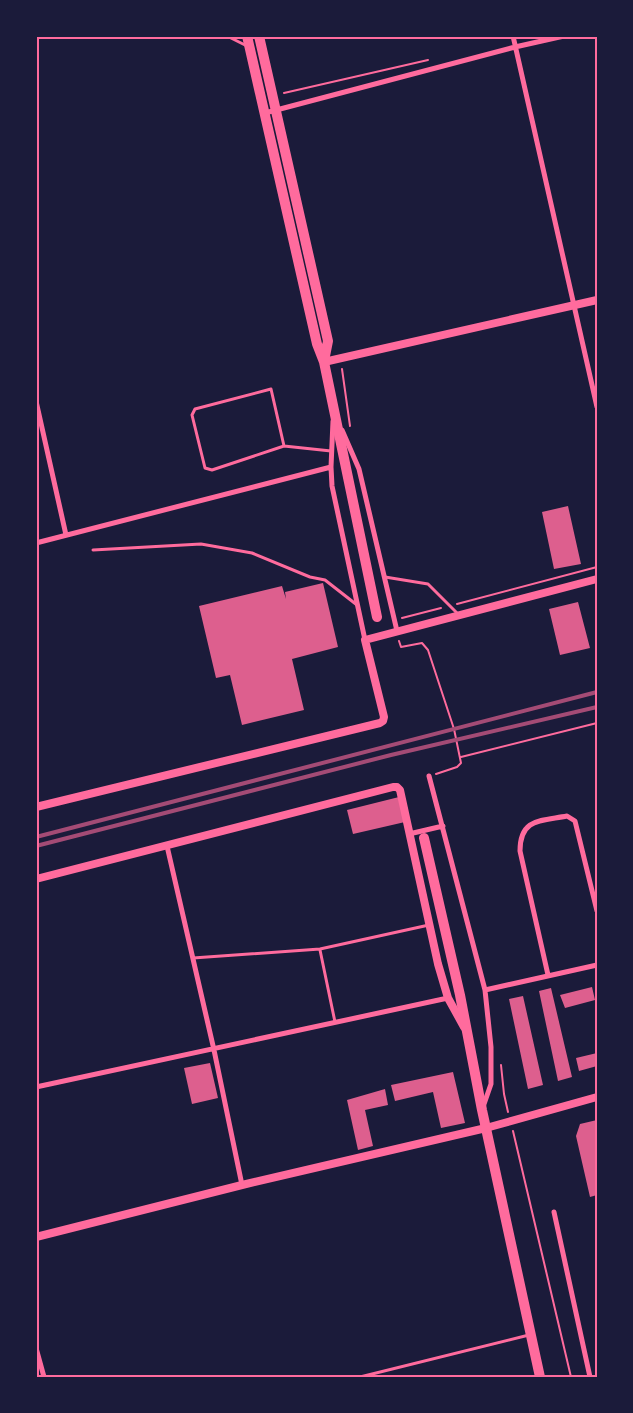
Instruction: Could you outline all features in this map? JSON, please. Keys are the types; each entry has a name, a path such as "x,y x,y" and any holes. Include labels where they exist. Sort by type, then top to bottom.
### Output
{"main road":[{"path":"247,36 317,344 324,362 376,618"},
{"path":"259,36 328,342 324,362"},
{"path":"424,838 540,1377"}],"street":[{"path":"513,36 597,407"},
{"path":"264,113 515,47 564,36"},
{"path":"324,362 597,300"},
{"path":"36,401 66,535"},
{"path":"36,807 380,724 383,721 384,717 365,640 332,486 331,451 334,413"},
{"path":"334,413 359,469 397,631"},
{"path":"36,543 331,467"},
{"path":"365,640 597,580"},
{"path":"429,776 485,990 491,1047 491,1084 482,1110"},
{"path":"36,879 397,787 400,790 438,964 448,998 467,1033"},
{"path":"548,975 520,851 522,835 528,826 568,816 576,821 597,911"},
{"path":"409,834 442,826"},
{"path":"167,846 214,1050 242,1185"},
{"path":"485,990 597,964"},
{"path":"36,1087 448,998"},
{"path":"36,1237 242,1185 486,1128 597,1097"},
{"path":"554,1212 590,1377"},
{"path":"36,1348 44,1377"}],"lane":[{"path":"227,36 249,47"},
{"path":"284,446 271,389 195,409 193,412 192,415 206,468 209,470 284,446 331,451"},
{"path":"93,550 201,544 252,553 310,577 325,580 358,606"},
{"path":"385,577 428,584 459,615"},
{"path":"193,958 320,950 429,924"},
{"path":"320,950 335,1023"},
{"path":"360,1377 530,1335"}],"path":[{"path":"282,94 436,58"},
{"path":"395,620 597,568"},
{"path":"397,631 401,647 422,643 428,650 454,729 461,757 461,764 457,767 429,776"},
{"path":"461,757 597,722"},
{"path":"501,1065 504,1094 571,1377"}],"building":[{"path":"568,506 581,564 554,569 542,512"},
{"path":"323,583 338,647 292,659 304,710 242,725 230,675 216,678 199,606 282,586 286,599 285,592"},
{"path":"578,602 590,648 560,655 549,609"},
{"path":"399,797 405,822 353,834 347,810"},
{"path":"592,987 595,1000 565,1008 560,995"},
{"path":"551,988 572,1077 558,1081 539,991"},
{"path":"523,996 543,1085 528,1089 509,999"},
{"path":"597,1053 597,1066 579,1071 576,1058"},
{"path":"210,1063 218,1098 192,1104 184,1068"},
{"path":"453,1072 465,1123 441,1128 433,1092 395,1101 391,1085"},
{"path":"385,1089 388,1105 365,1110 373,1146 358,1150 347,1100"},
{"path":"597,1120 597,1195 590,1197 576,1136 580,1124"}],"railway":[{"path":"36,837 597,692"},
{"path":"36,846 391,755 597,707"}]}
